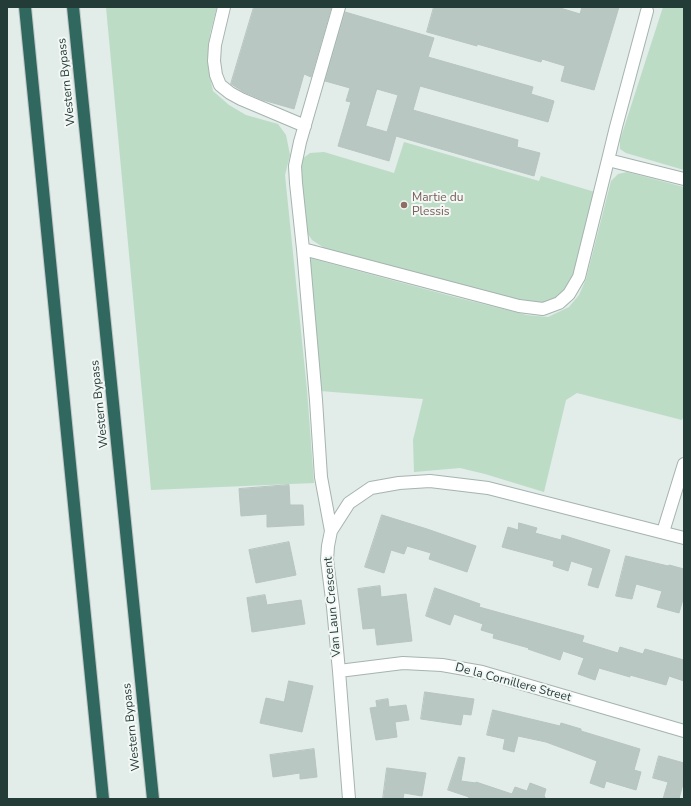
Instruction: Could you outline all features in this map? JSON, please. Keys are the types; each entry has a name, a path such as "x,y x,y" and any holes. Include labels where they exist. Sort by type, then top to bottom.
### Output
{"highway":[{"path":"25,7 103,799"},
{"name":"Western Bypass","path":"74,7 153,799"}],"street":[{"path":"224,7 215,45 214,61 216,75 220,85 241,99 305,126"},
{"path":"331,531 321,477 316,400 295,166 300,142 339,7"},
{"path":"303,249 519,306 543,308 559,304 569,294 579,277 616,127 647,11"},
{"path":"608,160 684,179"},
{"path":"663,532 684,464"},
{"name":"Van Laun Crescent","path":"349,799 339,671 327,560 331,531 349,504 371,488 399,483 430,481 488,488 684,538"},
{"name":"De la Cornillere Street","path":"339,671 403,664 442,664 482,672 684,731"}],"green space":[{"path":"106,7 217,7 210,34 208,68 213,91 229,105 246,115 278,124 286,135 290,155 285,175 307,390 314,483 151,490"},
{"path":"663,7 684,7 684,170 626,153 620,149 620,140"},
{"path":"404,142 539,181 541,176 595,192 573,276 564,292 554,299 543,303 517,299 329,251 312,240 304,228 300,177 302,159 310,153 324,152 394,173"},
{"path":"627,172 684,187 684,415 682,420 577,393 566,400 544,492 460,468 414,472 413,440 423,399 320,391 306,257 527,315 548,317 569,307 579,295 586,279 611,181 618,174"}],"building":[{"path":"254,7 331,8 311,77 304,74 294,109 263,100 244,92 231,84"},
{"path":"434,7 557,7 580,14 582,7 619,7 594,90 561,81 565,66 542,59 541,62 427,32"},
{"path":"345,12 434,38 428,57 533,87 531,94 554,101 548,122 420,86 413,110 518,140 517,147 540,153 534,176 396,136 389,161 338,146 351,102 346,101 350,88 325,81","holes":["377,89 398,95 387,132 366,126"]},
{"path":"289,485 290,505 303,505 304,525 267,527 267,514 241,516 239,489"},
{"path":"382,515 476,546 467,572 429,559 431,553 407,546 404,554 391,550 384,573 365,567"},
{"path":"519,523 537,528 535,533 561,540 562,535 610,550 598,588 588,585 593,568 571,561 568,571 553,566 554,561 502,547 508,527 518,530"},
{"path":"289,542 296,575 256,583 249,550"},
{"path":"626,556 684,569 684,596 679,613 657,607 662,591 636,584 632,599 616,596"},
{"path":"380,586 381,597 406,594 412,641 377,645 375,628 363,629 358,589"},
{"path":"435,588 480,604 479,607 584,636 582,642 618,653 620,647 643,654 645,649 684,660 684,681 669,676 666,685 599,668 595,680 578,674 584,658 563,651 560,660 528,649 529,648 493,638 494,634 481,630 483,624 454,614 450,625 426,616"},
{"path":"265,595 267,605 301,600 305,624 252,632 247,598"},
{"path":"289,681 313,686 302,732 260,723 266,698 284,702"},
{"path":"425,692 474,699 471,715 463,714 461,725 421,719"},
{"path":"388,699 389,707 406,705 409,720 395,722 397,737 376,740 370,708 377,707 376,701"},
{"path":"493,710 560,726 561,723 581,729 581,731 640,749 634,770 641,772 636,790 606,781 604,788 590,783 597,761 546,742 518,736 514,752 503,749 505,739 487,735"},
{"path":"314,749 317,777 300,779 300,773 273,777 270,755"},
{"path":"659,756 684,763 684,780 679,799 663,799 668,782 653,778"},
{"path":"459,757 465,758 461,781 476,782 512,794 515,787 527,791 530,783 546,789 544,796 545,799 468,799 469,797 448,790"},
{"path":"387,768 426,773 422,796 404,793 403,799 383,799"}],"place":[{"name":"Martie du Plessis","path":"404,205"}]}
